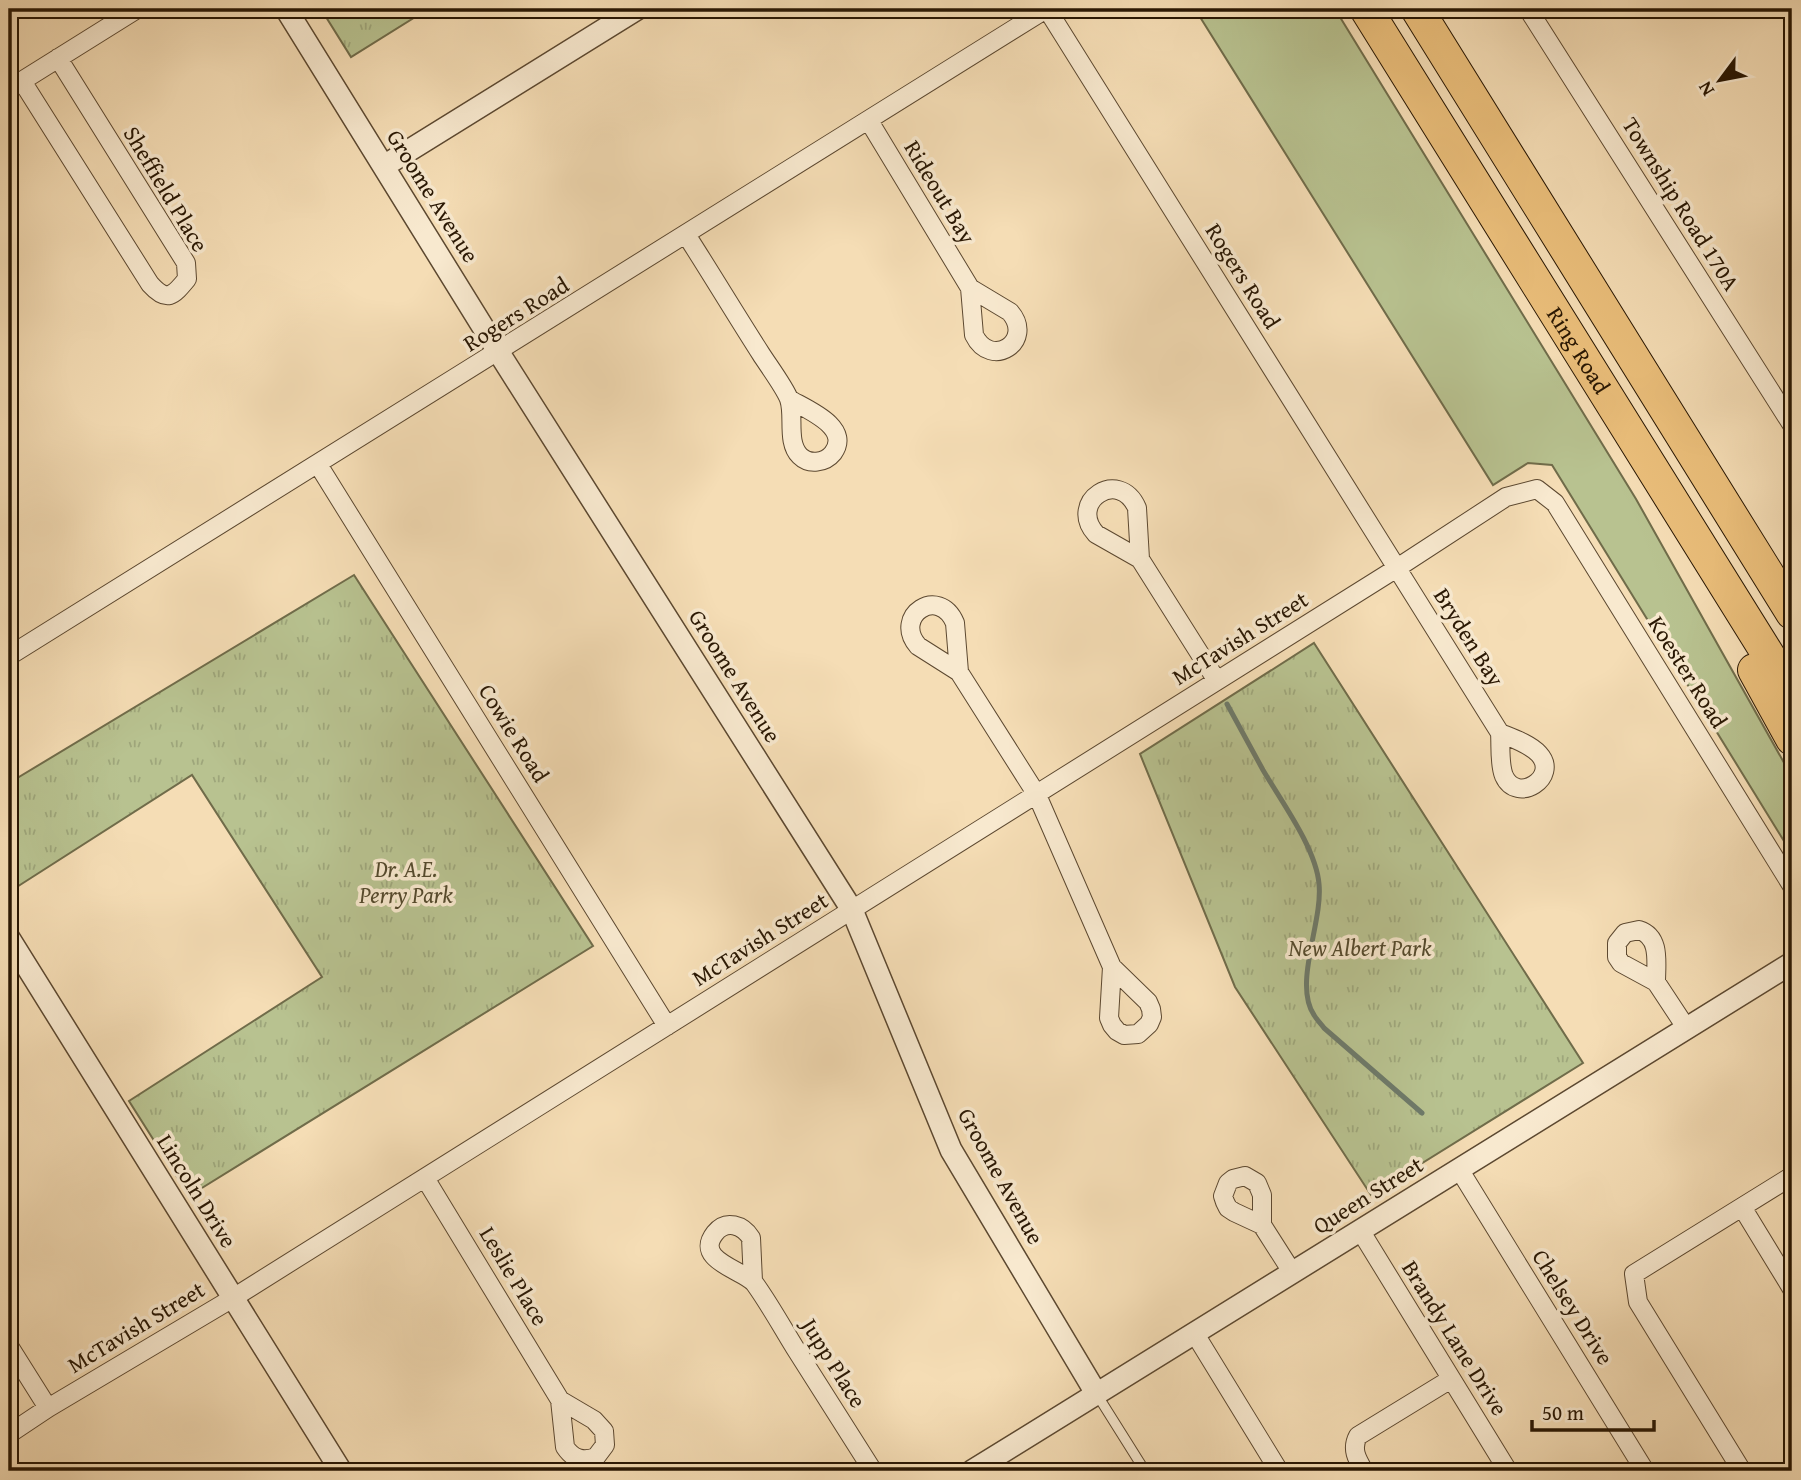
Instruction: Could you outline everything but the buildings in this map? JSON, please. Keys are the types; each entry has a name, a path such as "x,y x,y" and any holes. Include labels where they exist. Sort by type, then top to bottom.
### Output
{"highway":[{"name":"Ring Road","path":"1366,9 1792,693"},
{"name":"Ring Road","path":"1417,9 1792,612"},
{"path":"1493,212 1792,739"},
{"path":"1590,288 1711,452 1792,580"}],"street":[{"path":"15,85 137,9"},
{"name":"Groome Avenue","path":"286,9 499,353 852,910 951,1150 1096,1394"},
{"path":"384,166 637,9"},
{"name":"Rogers Road","path":"9,656 319,466 1046,9 1397,568"},
{"name":"Township Road 170A","path":"1528,9 1792,425"},
{"name":"Sheffield Place","path":"15,85 150,284 159,294 168,296 177,292 187,279 186,263 58,58"},
{"name":"Rideout Bay","path":"869,121 970,288"},
{"path":"687,236 789,399"},
{"name":"Cowie Road","path":"319,466 667,1026"},
{"name":"McTavish Street","path":"11,1428 233,1298 1506,497 1537,489"},
{"name":"Koester Road","path":"1537,489 1555,503 1792,886"},
{"path":"1140,559 1217,681"},
{"name":"Bryden Bay","path":"1397,568 1500,733"},
{"path":"959,672 1037,794 1112,967"},
{"name":"Lincoln Drive","path":"9,938 341,1471"},
{"name":"Queen Street","path":"971,1471 1792,963"},
{"path":"1657,982 1687,1029"},
{"name":"Chelsey Drive","path":"1459,1169 1646,1471"},
{"path":"1742,1471 1638,1302 1634,1274 1792,1176"},
{"name":"Leslie Place","path":"425,1178 561,1400"},
{"path":"1742,1207 1792,1289"},
{"path":"1262,1225 1292,1272"},
{"name":"Brandy Lane Drive","path":"1360,1230 1508,1471"},
{"name":"Jupp Place","path":"753,1281 873,1471"},
{"path":"1195,1334 1279,1471"},
{"path":"9,1346 48,1408"},
{"path":"1364,1471 1354,1449 1358,1436 1451,1379"}],"lane":[{"path":"1096,1394 1145,1471"}],"green space":[{"path":"321,9 428,9 351,57"},
{"path":"1195,9 1335,9 1636,499 1792,777 1792,854 1552,465 1528,463 1493,485"},
{"name":"Dr. A.E. Perry Park","path":"354,575 593,946 189,1196 129,1101 322,977 192,775 9,892 9,783"},
{"name":"New Albert Park","path":"1314,643 1583,1063 1371,1195 1235,987 1140,754"}],"waterway":[{"path":"1227,704 1312,855 1319,884 1319,899 1306,987 1308,1002 1314,1015 1324,1028 1422,1113"}]}
